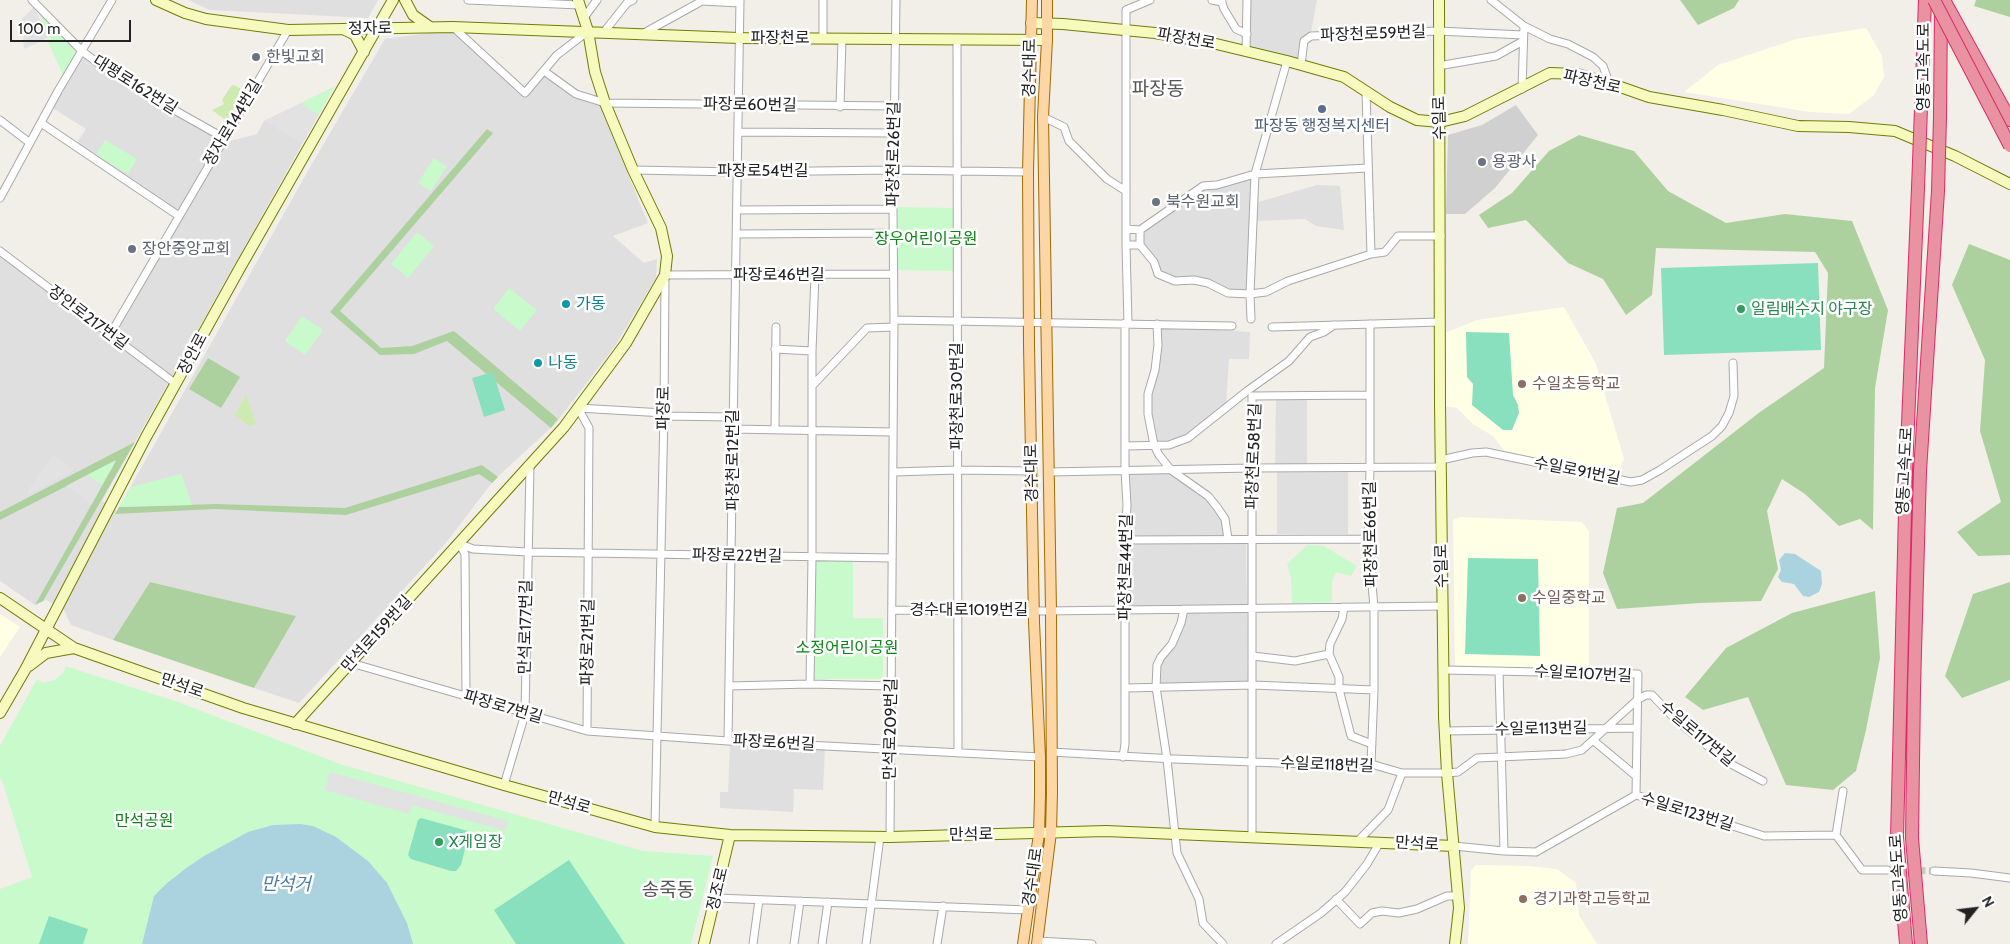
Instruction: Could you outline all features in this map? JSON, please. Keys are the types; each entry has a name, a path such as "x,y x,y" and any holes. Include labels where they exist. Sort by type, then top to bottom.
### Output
{"highway":[{"name":"영동고속도로","path":"1906,944 1898,827 1906,481 1925,0"},
{"path":"1934,0 2010,146"},
{"name":"영동고속도로","path":"1921,944 1912,838 1914,688 1920,470 1938,191 1943,0"},
{"path":"1943,0 2010,120"}],"main road":[{"name":"경수대로","path":"1023,944 1039,834 1040,762 1034,611 1029,322 1028,172 1032,0"},
{"name":"경수대로","path":"1037,942 1051,832 1048,611 1049,472 1043,116 1047,0"},
{"path":"1040,762 1048,788 1051,789"},
{"path":"1032,880 1045,882"}],"street":[{"name":"대평로162번길","path":"32,0 82,51 146,94 224,138"},
{"path":"0,198 112,0"},
{"name":"정자로","path":"156,0 185,13 206,19 288,30 453,27 588,32"},
{"name":"장안로","path":"0,713 25,670 146,437 393,0"},
{"path":"405,0 413,15 430,27"},
{"name":"파장로","path":"468,0 578,2 588,32 595,72 605,103 633,170 661,228 667,256 664,275 662,555 655,827"},
{"path":"583,19 597,0"},
{"path":"823,0 823,38"},
{"name":"파장천로26번길","path":"894,472 893,209 896,0"},
{"path":"1126,30 1126,10 1150,0"},
{"path":"1212,0 1222,1 1224,10 1236,29 1247,34"},
{"path":"1246,52 1247,0"},
{"name":"수일로","path":"1439,0 1441,463 1445,731 1447,773 1460,908 1455,944"},
{"path":"1491,0 1524,26 1550,39 1568,44 1593,57 1603,66 1609,83"},
{"path":"604,32 628,1"},
{"path":"640,35 702,1 740,1"},
{"name":"파장천로12번길","path":"728,742 740,1"},
{"name":"파장천로","path":"1031,23 1126,30 1208,42 1287,61 1344,77 1390,107 1417,120 1440,122 1465,116 1522,89 1550,73 1577,74 1649,97 1798,126 1849,127 1895,131 2008,180"},
{"path":"1522,89 1524,26"},
{"path":"453,27 525,93 557,55 588,32"},
{"path":"344,29 355,35 364,52"},
{"name":"정자로144번길","path":"110,334 288,30"},
{"name":"파장천로44번길","path":"1123,757 1126,688 1124,540 1127,505 1125,470 1127,324 1126,30"},
{"name":"파장천로59번길","path":"1301,65 1304,41 1310,36 1438,31 1523,38"},
{"name":"파장천로","path":"588,32 740,38 957,41 1047,40"},
{"path":"1438,66 1496,56 1523,38"},
{"path":"840,107 842,39"},
{"name":"파장천로30번길","path":"957,41 958,752"},
{"path":"1251,319 1250,294 1255,174 1287,61"},
{"name":"파장로60번길","path":"544,71 576,94 605,103 840,107 895,106"},
{"path":"1366,92 1371,254"},
{"name":"경수대로","path":"1043,116 1064,127 1069,141 1107,179 1126,191"},
{"path":"0,120 30,143"},
{"path":"41,124 179,216"},
{"path":"738,132 895,133"},
{"path":"1126,229 1140,230 1203,186 1217,185 1255,174 1368,168"},
{"name":"파장로54번길","path":"633,170 1028,172"},
{"path":"737,210 893,209"},
{"path":"1140,230 1140,245 1154,262 1158,274 1176,281 1194,280 1208,283 1228,293 1250,294 1266,292 1288,281 1371,254 1385,252 1398,236 1441,236"},
{"path":"737,234 893,233"},
{"path":"1126,245 1140,245"},
{"name":"장안로217번길","path":"0,251 176,384"},
{"name":"파장로46번길","path":"664,275 893,274"},
{"name":"만석로159번길","path":"295,724 530,466 578,408 626,343 664,275"},
{"path":"810,684 812,351 815,275"},
{"path":"812,386 867,328 894,323 957,320 1232,326"},
{"path":"1272,327 1440,322"},
{"path":"1157,324 1158,345 1155,370 1148,394 1148,414 1154,444 1158,455 1171,470 1208,496 1217,507 1225,519 1228,539"},
{"name":"파장천로66번길","path":"1370,324 1368,539 1374,607 1374,690 1371,764"},
{"path":"1125,446 1169,445 1188,438 1247,391 1289,361 1310,337 1324,332 1334,325"},
{"path":"775,429 776,328"},
{"path":"775,349 812,351"},
{"name":"수일로91번길","path":"1049,472 1370,468 1441,463 1472,453 1486,452 1631,482 1642,480 1660,470 1712,436 1722,426 1729,414 1734,396 1734,364"},
{"name":"파장천로58번길","path":"1252,836 1252,396 1368,395"},
{"path":"578,408 732,417"},
{"name":"파장로21번길","path":"578,408 589,428 587,731"},
{"path":"732,429 894,432"},
{"name":"만석로177번길","path":"504,785 525,714 530,466"},
{"path":"894,472 958,470 1032,471"},
{"name":"만석로209번길","path":"866,944 885,837 891,750 894,472"},
{"path":"1124,540 1368,539"},
{"path":"458,543 472,549 662,555"},
{"path":"458,543 465,554 466,696"},
{"name":"파장로22번길","path":"662,555 892,558"},
{"name":"만석로","path":"0,598 74,648 295,724 655,827 730,834 885,837 1106,831 1454,846"},
{"name":"경수대로1019번길","path":"892,610 1048,611 1443,606"},
{"path":"1344,607 1342,619 1330,644 1329,654 1339,677 1339,689 1351,736 1372,744"},
{"path":"1184,609 1172,644 1157,665 1156,687 1167,759 1177,853 1199,899 1203,923 1223,944"},
{"path":"25,670 46,653 74,648"},
{"path":"1253,656 1295,661 1329,654"},
{"name":"파장로7번길","path":"351,663 587,731 657,735"},
{"name":"수일로107번길","path":"1444,670 1638,674 1636,795"},
{"path":"1499,671 1504,851"},
{"path":"729,686 810,684 891,686"},
{"path":"1126,688 1253,685 1374,690"},
{"name":"수일로117번길","path":"1447,773 1458,772 1477,758 1574,753 1582,750 1637,700 1646,695 1652,695 1676,720 1727,762 1763,782"},
{"name":"수일로113번길","path":"1445,731 1637,728"},
{"name":"파장로6번길","path":"657,735 728,742 958,752 1040,762"},
{"path":"1594,741 1636,776"},
{"name":"수일로118번길","path":"1051,752 1167,759 1306,764 1371,764 1402,774 1447,773"},
{"path":"1358,841 1388,810 1402,774"},
{"path":"1843,791 1836,835 1862,870 1887,870"},
{"name":"수일로123번길","path":"1454,846 1536,852 1636,795 1764,836 1836,835"},
{"name":"정조로","path":"704,944 730,834"},
{"name":"만석로","path":"1276,944 1321,914 1346,892 1380,842"},
{"path":"1934,872 1971,872 2010,878"},
{"path":"1336,899 1360,924 1372,913 1382,911 1399,913 1417,909 1447,896 1458,896"},
{"path":"716,898 1028,910"},
{"path":"753,944 760,900"},
{"path":"794,944 800,901"},
{"path":"822,944 828,902"},
{"path":"937,944 943,906"},
{"path":"1037,942 1092,944"}],"shaded area":[{"path":"188,0 378,0 368,18 210,10"},
{"path":"1249,0 1317,0 1311,32 1301,39 1298,61 1249,50"},
{"path":"34,7 48,38 24,49 23,33 17,24"},
{"path":"1866,28 1882,56 1884,77 1874,95 1849,114 1810,112 1684,92 1718,65 1796,39"},
{"path":"451,30 524,98 544,76 574,98 600,106 648,223 613,236 644,263 657,259 656,278 615,346 555,424 494,480 445,544 299,703 254,688 295,616 150,582 113,640 71,625 64,610 46,600 35,605 0,581 0,256 111,338 226,142 257,134 264,121 334,87 102,501 117,511 309,169 385,39"},
{"path":"82,51 224,138 179,216 76,144 86,129 51,107"},
{"path":"301,103 318,115 302,143 264,121"},
{"name":"용광사","path":"1516,105 1538,135 1495,188 1465,214 1446,214 1448,135 1482,125"},
{"path":"1252,177 1248,292 1228,292 1209,281 1176,279 1160,272 1143,245 1142,230 1204,188"},
{"path":"1317,185 1340,186 1344,230 1316,226 1305,219 1255,221 1255,203"},
{"name":"수일초등학교","path":"1564,307 1596,364 1624,459 1616,474 1506,453 1493,436 1473,424 1457,408 1440,405 1445,333 1477,320"},
{"path":"1161,326 1250,332 1249,359 1229,359 1226,405 1185,439 1168,445 1156,443 1150,414 1150,394 1160,349"},
{"path":"1276,398 1307,399 1307,465 1275,465"},
{"path":"53,454 75,470 29,494 27,491"},
{"path":"1129,472 1171,472 1206,498 1223,520 1227,541 1246,541 1248,682 1158,685 1158,666 1186,608 1125,608"},
{"path":"1277,472 1348,472 1348,534 1277,534"},
{"path":"87,475 102,485 92,504 66,486"},
{"name":"수일중학교","path":"1461,517 1582,522 1589,531 1589,669 1455,665 1453,520"},
{"path":"0,614 20,627 0,657"},
{"path":"730,744 825,748 823,790 794,789 793,812 720,808 720,792 728,792"},
{"path":"330,772 508,821 505,831 412,805 409,814 325,790"},
{"name":"경기과학고등학교","path":"1476,865 1529,866 1557,869 1576,883 1579,915 1597,944 1468,944 1471,871"}],"green space":[{"path":"1680,0 1739,0 1734,8 1698,25"},
{"path":"1976,0 2010,0 2010,17 1974,6"},
{"path":"37,9 76,52 63,75 47,40 50,39"},
{"path":"234,85 243,90 227,121 212,110 224,104 222,100 231,86"},
{"path":"334,87 318,115 301,103"},
{"path":"487,129 493,133 340,311 381,348 412,346 454,331 558,419 551,428 447,341 414,354 380,355 330,312"},
{"path":"1579,135 1634,151 1668,191 1726,223 1785,214 1852,221 1888,310 1875,388 1873,530 1860,519 1839,526 1805,494 1782,479 1767,511 1778,569 1761,601 1617,609 1603,573 1617,508 1643,503 1760,412 1824,368 1828,273 1815,252 1656,248 1652,295 1626,315 1603,279 1568,263 1526,220 1488,228 1479,215 1512,193 1549,151"},
{"path":"105,140 137,159 128,174 96,155"},
{"path":"434,158 447,166 431,191 418,183"},
{"name":"장우어린이공원","path":"898,207 954,208 953,271 897,270"},
{"path":"417,232 434,246 408,278 391,264"},
{"path":"1969,244 2010,260 2010,555 1978,556 1957,532 2001,502 1980,431 1985,360 1952,285"},
{"name":"일림배수지 야구장","path":"1818,263 1821,350 1664,355 1661,268"},
{"path":"509,288 537,310 520,331 493,309"},
{"path":"302,316 323,330 305,355 285,341"},
{"path":"1466,332 1509,333 1513,395 1518,405 1519,413 1512,430 1503,430 1472,405 1473,384 1467,377"},
{"path":"208,358 240,377 221,408 189,389"},
{"path":"493,372 505,410 484,417 472,378"},
{"path":"246,395 256,424 249,426 235,415"},
{"path":"135,442 43,601 35,605 116,461 0,520 0,512"},
{"path":"116,460 102,485 87,475"},
{"path":"482,465 498,477 492,483 479,474 346,515 215,509 115,514 119,507 216,504 345,508"},
{"path":"181,474 192,505 119,507 131,487"},
{"path":"1307,545 1324,546 1357,566 1351,576 1336,572 1332,582 1332,602 1292,603 1291,577 1287,564"},
{"path":"1468,558 1538,559 1540,656 1465,654"},
{"name":"소정어린이공원","path":"814,561 853,561 853,618 883,618 883,679 814,679"},
{"path":"150,582 296,616 254,688 113,640"},
{"path":"2010,582 2010,680 1962,698 1945,676 1973,594"},
{"path":"1875,591 1880,658 1866,730 1856,771 1833,790 1786,785 1748,697 1703,710 1685,697 1726,648 1792,613"},
{"name":"만석공원","path":"65,666 178,702 343,765 643,851 713,856 691,944 0,944 0,889 32,877 2,780 0,779 0,746 37,679 43,683 55,680 64,672"},
{"name":"X게임장","path":"421,818 468,831 461,865 456,871 411,859 408,855 418,820"},
{"path":"569,860 625,944 516,944 494,910"},
{"path":"49,916 88,929 83,944 39,944"}],"water":[{"path":"1785,553 1795,554 1821,571 1822,584 1819,592 1809,597 1803,596 1794,584 1782,582 1778,577 1781,570 1779,560"},
{"name":"만석거","path":"300,824 313,826 336,837 368,861 387,883 407,923 413,944 142,944 154,896 185,869 204,856 248,832 273,825"}],"tunnel":[{"path":"1887,870 1934,871"}],"place":[{"name":"한빛교회","path":"256,57"},
{"name":"파장동 행정복지센터","path":"1322,109"},
{"name":"용광사","path":"1482,162"},
{"name":"북수원교회","path":"1156,202"},
{"name":"장안중앙교회","path":"132,249"},
{"name":"가동","path":"566,304"},
{"name":"일림배수지 야구장","path":"1741,309"},
{"name":"나동","path":"538,363"},
{"name":"수일초등학교","path":"1522,384"},
{"name":"수일중학교","path":"1522,598"},
{"name":"X게임장","path":"439,842"},
{"name":"경기과학고등학교","path":"1523,899"}],"district":[{"name":"파장동","path":"1158,89"},
{"name":"송죽동","path":"668,890"}]}
